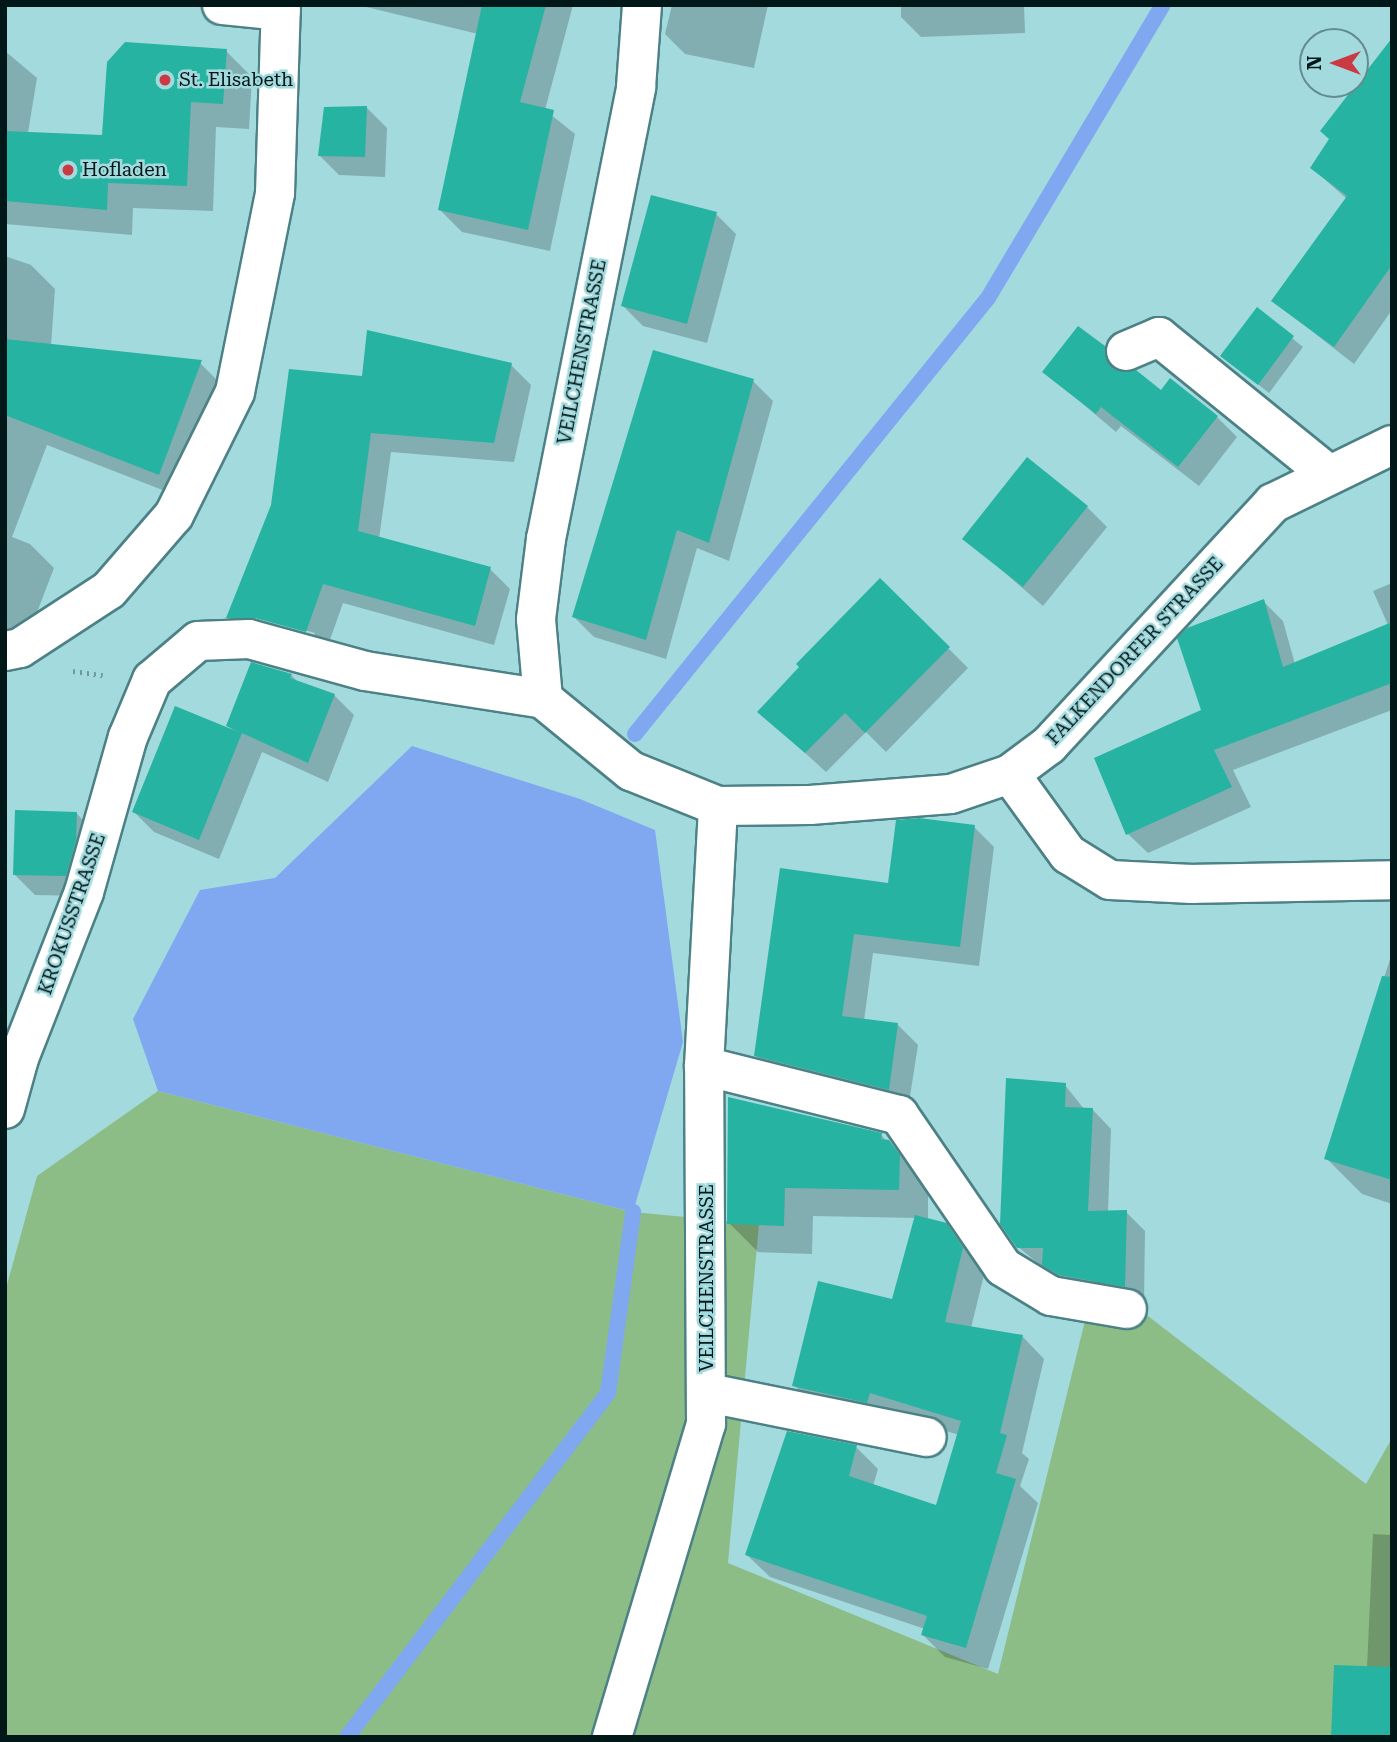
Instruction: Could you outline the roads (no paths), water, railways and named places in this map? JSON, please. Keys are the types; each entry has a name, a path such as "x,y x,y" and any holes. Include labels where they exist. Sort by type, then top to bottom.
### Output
{"street":[{"path":"13,649 109,590 174,515 235,392 275,193 281,8 222,5"},
{"name":"VEILCHENSTRASSE","path":"543,699 536,619 546,538 636,87 642,5"},
{"path":"1126,351 1159,337 1328,474"},
{"name":"FALKENDORFER STRASSE","path":"543,699 631,771 718,806 810,805 951,794 1010,774 1049,745 1273,503 1392,445"},
{"name":"KROKUSSTRASSE","path":"5,1109 19,1058 84,892 128,737 152,680 198,641 249,639 365,671 543,699"},
{"path":"1010,774 1068,854 1110,880 1192,884 1392,880"},
{"name":"VEILCHENSTRASSE","path":"612,1737 706,1424 708,1393 704,1066 718,806"},
{"path":"704,1066 899,1115 1003,1267 1051,1296 1127,1309"},
{"path":"708,1393 927,1437"}],"water":[{"path":"412,746 580,799 655,830 683,1042 633,1212 158,1091 133,1019 200,890 275,878"}],"waterway":[{"path":"635,734 988,298 1163,5"},
{"path":"347,1737 608,1393 633,1212"}],"place":[{"name":"St. Elisabeth","path":"165,80"},
{"name":"Hofladen","path":"68,170"}]}
